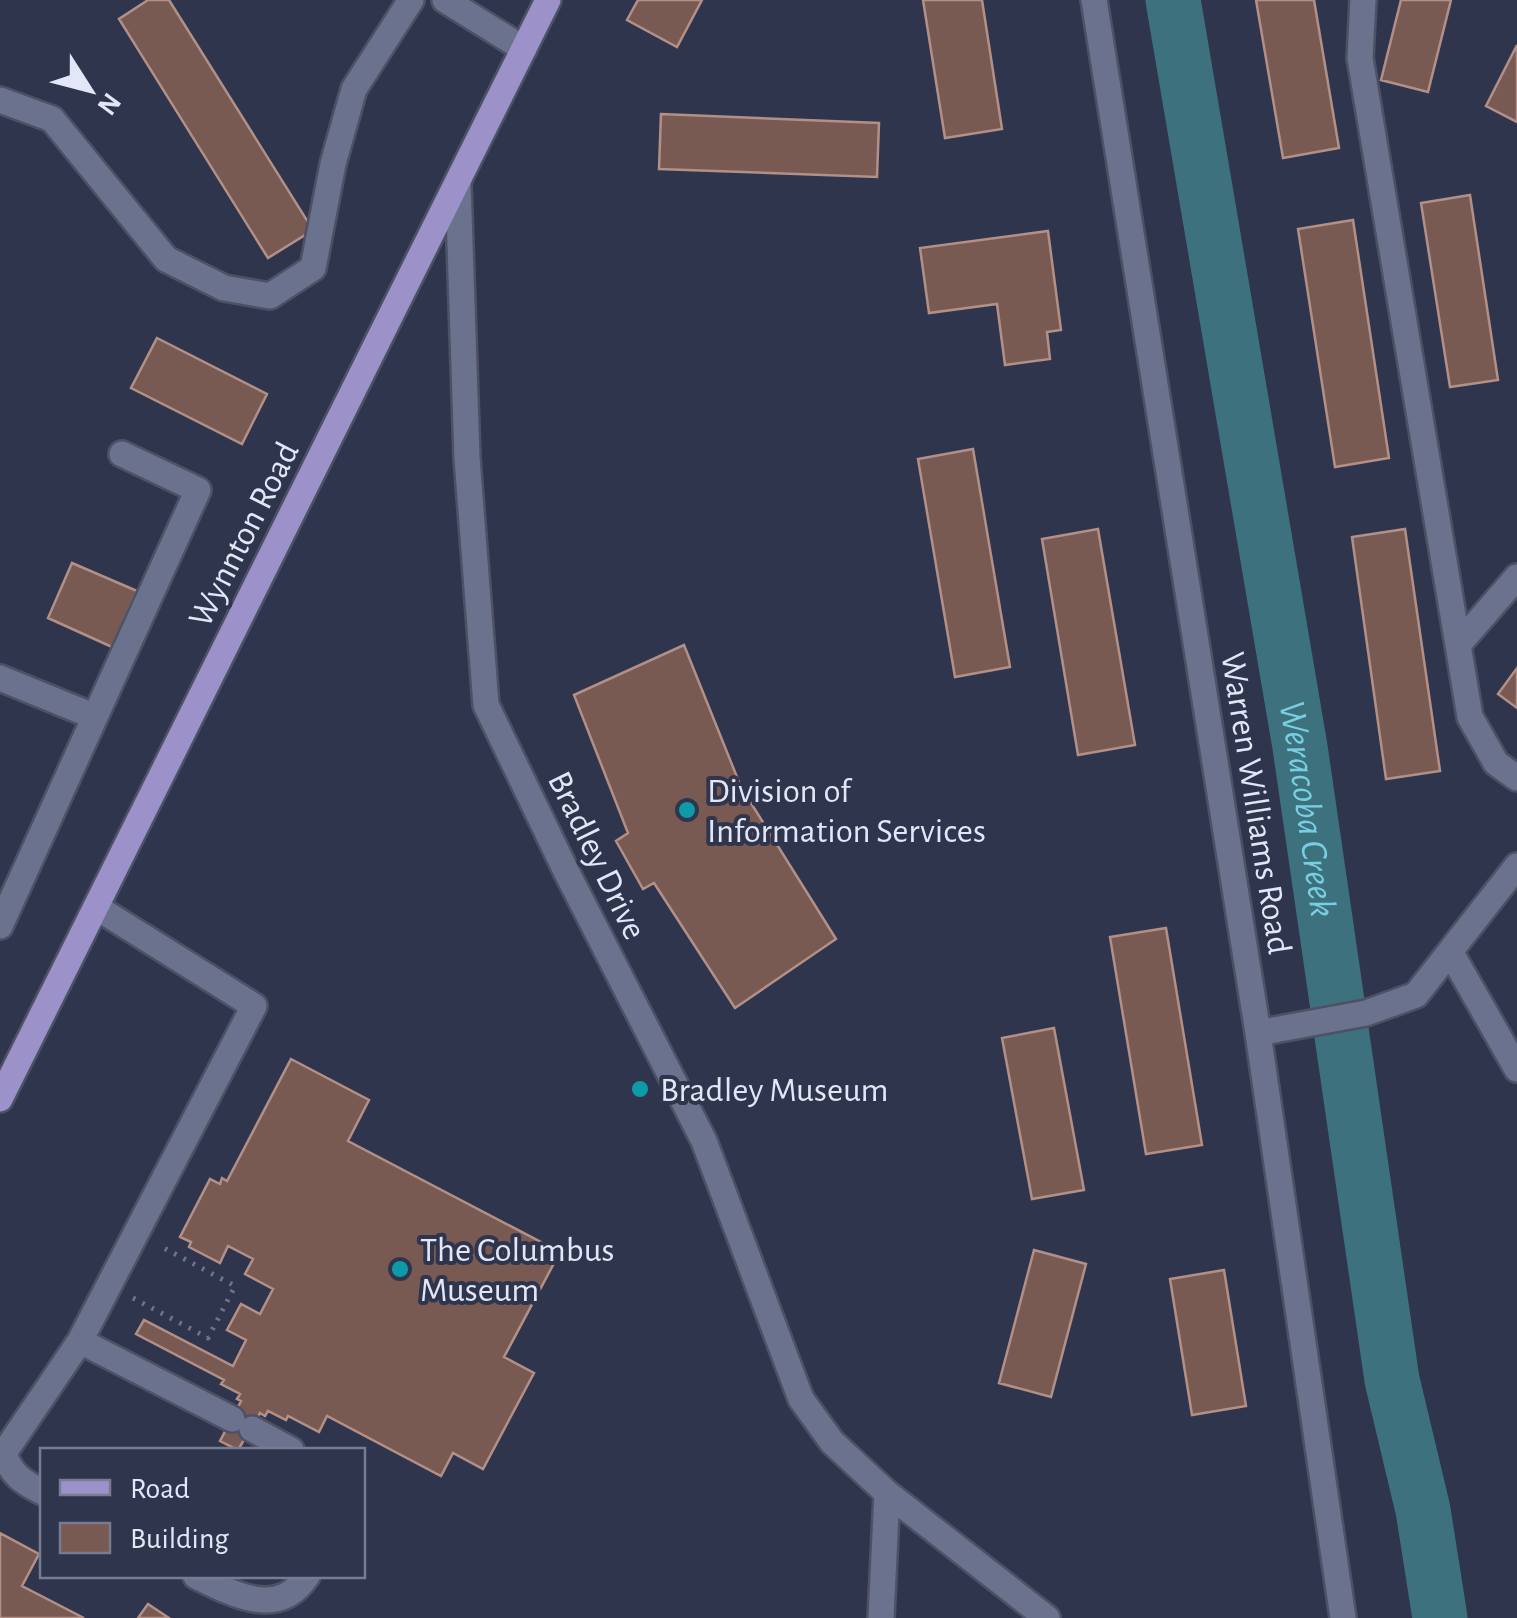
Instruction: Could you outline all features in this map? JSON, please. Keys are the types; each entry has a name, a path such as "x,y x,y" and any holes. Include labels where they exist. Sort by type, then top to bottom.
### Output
{"main road":[{"name":"Wynnton Road","path":"0,1099 548,0"}],"street":[{"path":"0,100 52,119 166,259 224,288 270,296 313,268 333,164 354,89 411,0"},
{"path":"446,0 524,49"},
{"name":"Warren Williams Road","path":"1094,0 1258,1032 1343,1618"},
{"path":"1363,0 1360,58 1470,717 1496,763 1517,778"},
{"name":"Bradley Drive","path":"458,182 467,458 486,705 704,1141 801,1399 832,1442 887,1493 1047,1618"},
{"path":"0,926 198,490 122,454"},
{"path":"1458,645 1517,577"},
{"path":"0,678 93,716"},
{"path":"1258,1032 1366,1013 1416,994 1517,866"},
{"path":"40,1491 9,1468 2,1452 80,1341 254,1006 96,908"},
{"path":"1451,953 1517,1068"},
{"path":"80,1341 287,1448"},
{"path":"880,1618 887,1493"},
{"path":"200,1578 258,1607 280,1604 307,1578"}],"path":[{"path":"108,1285 208,1338 223,1311 235,1286 134,1233"},
{"path":"223,1311 234,1316"}],"building":[{"path":"148,0 169,0 313,230 268,258 119,19"},
{"path":"638,0 702,0 677,47 627,20"},
{"path":"923,0 982,0 1002,129 945,138"},
{"path":"1256,0 1314,0 1339,148 1283,158"},
{"path":"1401,0 1451,0 1428,92 1381,80"},
{"path":"1517,45 1517,122 1486,106"},
{"path":"661,114 879,123 877,177 659,169"},
{"path":"1470,195 1498,380 1450,387 1421,203"},
{"path":"1353,220 1389,458 1335,467 1298,229"},
{"path":"1048,231 1061,330 1047,332 1050,359 1005,365 997,304 929,313 920,248"},
{"path":"157,338 267,394 242,444 131,388"},
{"path":"973,449 1010,667 955,677 918,459"},
{"path":"1098,529 1135,745 1078,755 1042,539"},
{"path":"1405,529 1440,771 1386,779 1352,537"},
{"path":"72,563 137,591 112,647 48,618"},
{"name":"Division of Information Services","path":"684,645 741,787 836,939 735,1008 654,883 643,889 616,841 628,833 574,695"},
{"path":"1517,668 1517,708 1498,694"},
{"path":"1166,928 1202,1145 1146,1154 1110,937"},
{"path":"1054,1028 1084,1190 1032,1199 1002,1038"},
{"name":"The Columbus Museum","path":"291,1059 369,1100 348,1141 560,1252 504,1357 534,1373 483,1469 453,1453 441,1476 327,1416 319,1432 268,1411 265,1416 260,1413 239,1448 220,1441 241,1401 237,1399 240,1394 221,1384 224,1380 136,1334 144,1320 233,1366 246,1340 227,1330 241,1304 260,1314 273,1289 245,1274 253,1259 228,1246 220,1263 189,1247 191,1242 180,1237 210,1179 220,1184 222,1178 227,1181"},
{"path":"1034,1250 1086,1264 1051,1397 999,1383"},
{"path":"1224,1270 1246,1406 1192,1415 1170,1279"},
{"path":"0,1533 39,1554 22,1586 84,1618 0,1618"},
{"path":"148,1604 169,1618 138,1618"}],"waterway":[{"name":"Weracoba Creek","path":"1173,0 1300,747 1392,1380 1423,1510 1440,1618"}],"place":[{"name":"Division of Information Services","path":"687,810"},
{"name":"Bradley Museum","path":"640,1089"},
{"name":"The Columbus Museum","path":"400,1269"}]}
